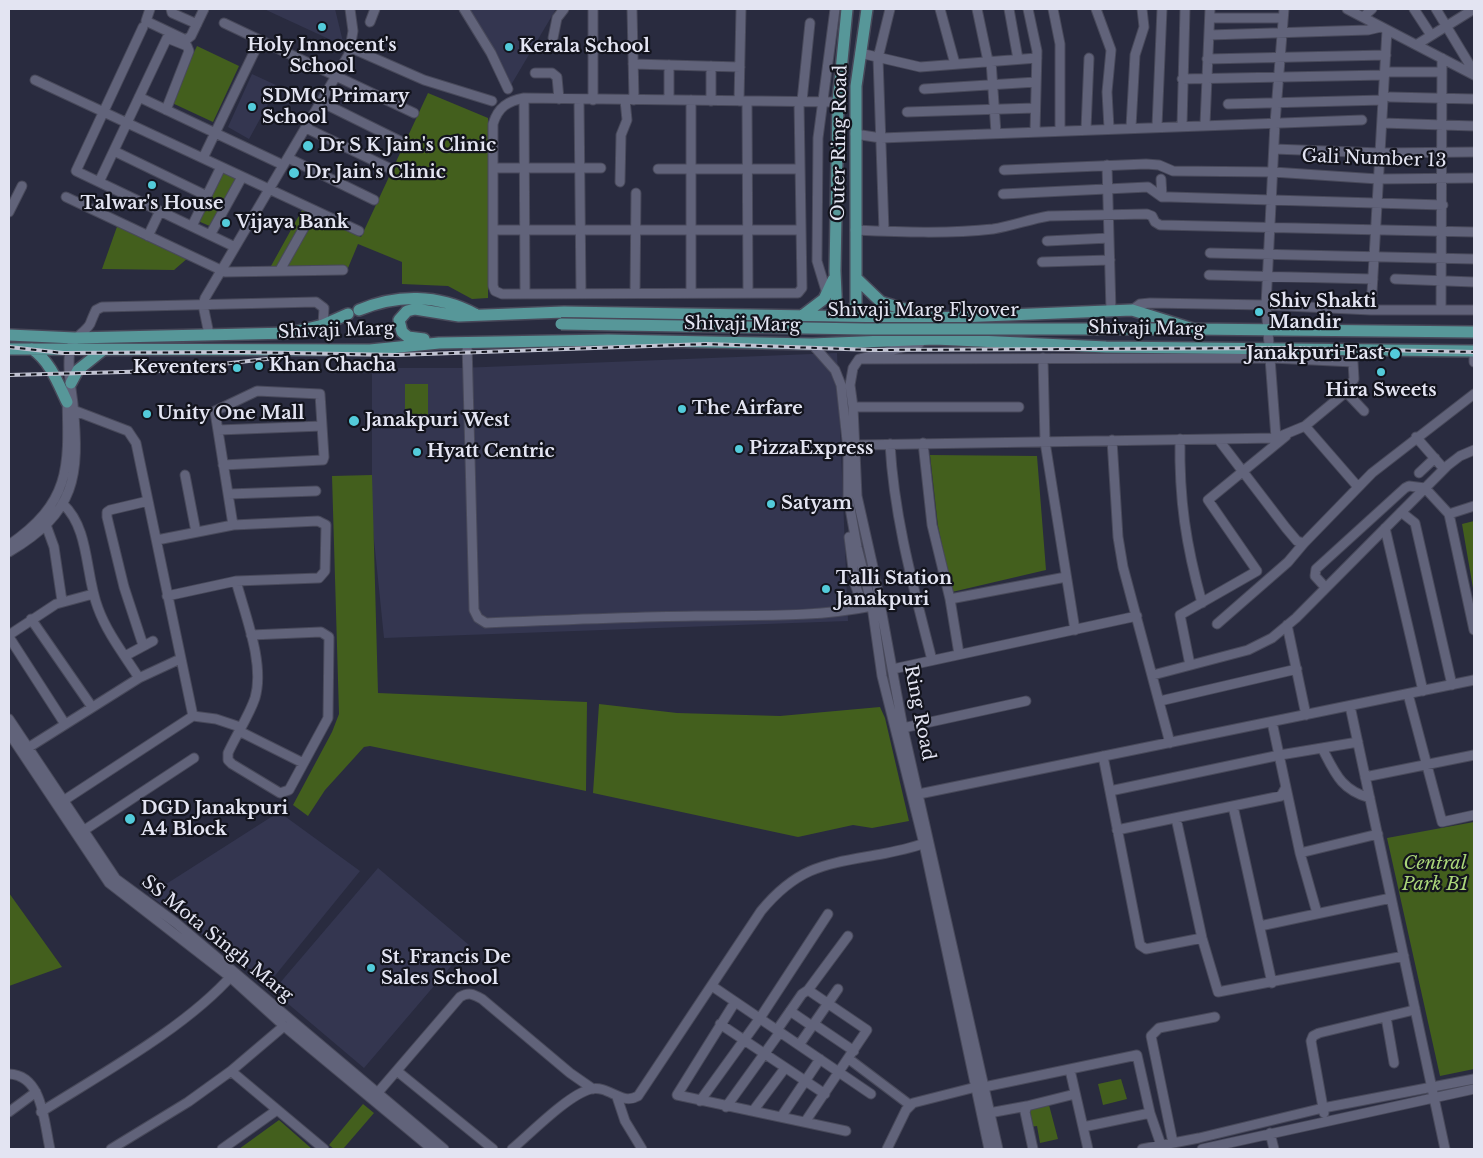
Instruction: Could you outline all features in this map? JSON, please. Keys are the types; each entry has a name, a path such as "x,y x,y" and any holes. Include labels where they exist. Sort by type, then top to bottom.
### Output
{"main road":[{"name":"Outer Ring Road","path":"836,317 838,102 847,9"},
{"name":"Outer Ring Road","path":"852,317 856,302 855,134 860,53 867,9"},
{"path":"801,316 818,306 827,294 835,271"},
{"path":"856,278 881,302 943,322 945,328 943,335 935,339"},
{"name":"Shivaji Marg","path":"9,335 70,338 290,333 323,325 354,312 391,300 425,298 453,304 478,316 534,315 564,312 934,318 1132,310 1193,329 1474,332"},
{"path":"467,342 408,337 402,332 399,320 407,311 415,309 459,316 478,316"},
{"name":"Shivaji Marg Flyover","path":"534,315 560,324 865,329 1193,329"},
{"path":"773,316 783,320 786,327 783,338 773,342"},
{"path":"812,344 832,338 843,332 852,317"},
{"path":"1432,331 1433,350"},
{"name":"Shivaji Marg","path":"9,348 68,350 370,350 467,342 608,340 812,344 935,339 1347,356 1433,350 1474,351"},
{"path":"32,349 42,357 70,406"},
{"path":"71,383 78,370 103,350"}],"street":[{"path":"150,9 146,21 186,40 189,40 204,9"},
{"path":"171,9 172,13 197,24"},
{"path":"209,334 203,305 350,51 353,31 350,9"},
{"path":"370,22 374,9"},
{"path":"464,9 492,52 508,89"},
{"path":"554,38 557,18 564,9"},
{"path":"593,9 593,100"},
{"path":"620,182 621,135 627,120 633,64 632,9"},
{"path":"741,9 740,67 746,169 748,293"},
{"path":"827,294 817,261 818,138 835,9"},
{"path":"884,231 878,58 890,9"},
{"path":"940,9 955,64"},
{"path":"977,9 989,61 996,133"},
{"path":"1009,9 1018,59"},
{"path":"1028,9 1036,39 1035,131"},
{"path":"1053,9 1060,44 1060,130"},
{"path":"1096,9 1111,50 1107,92 1109,128"},
{"path":"1131,127 1135,55 1144,27 1142,9"},
{"path":"1157,126 1162,9"},
{"path":"1182,125 1185,9"},
{"path":"1349,9 1474,74"},
{"path":"1363,17 1372,9"},
{"path":"1414,9 1431,35"},
{"path":"1436,9 1474,74"},
{"path":"1416,45 1469,10 1474,21"},
{"path":"1204,124 1210,13 1284,14 1275,123 1266,305 1272,353 1276,438"},
{"path":"224,23 414,113"},
{"path":"810,23 801,101 799,169 800,291 502,294 495,290 493,286 493,168 495,116 502,106 524,98 579,100 692,100 711,101 801,101 838,102"},
{"path":"142,27 76,171 235,247"},
{"path":"1209,35 1384,28"},
{"path":"1371,310 1382,123 1387,98 1384,28"},
{"path":"99,182 167,38 187,46 189,51 166,110"},
{"path":"204,158 260,40"},
{"path":"350,51 424,80 492,102"},
{"path":"860,53 920,67 1037,58"},
{"path":"1207,59 1386,55"},
{"path":"1086,129 1089,58"},
{"path":"1441,309 1443,232 1442,58"},
{"path":"633,64 740,67"},
{"path":"669,65 669,100"},
{"path":"711,66 711,101"},
{"path":"1182,79 1206,80 1442,72"},
{"path":"535,73 552,73 557,77 559,99"},
{"path":"35,80 359,231"},
{"path":"924,89 1036,82"},
{"path":"139,97 215,133 374,200"},
{"path":"524,98 525,294"},
{"path":"1228,104 1387,98 1474,99"},
{"path":"579,100 581,294"},
{"path":"691,293 692,100"},
{"path":"321,102 400,141"},
{"path":"907,112 1035,108"},
{"path":"855,134 882,138 1204,124 1362,120"},
{"path":"1382,123 1474,126"},
{"path":"306,128 389,168"},
{"path":"1274,149 1380,154 1443,151 1474,152"},
{"path":"114,151 207,196"},
{"name":"Gali Number 13","path":"1004,170 1159,164 1173,171 1273,172 1378,179 1474,178"},
{"path":"1107,165 1111,311"},
{"path":"192,226 221,167"},
{"path":"493,168 601,168"},
{"path":"658,169 799,169"},
{"path":"210,235 242,176"},
{"path":"1161,179 1162,197"},
{"path":"9,212 22,186"},
{"path":"1003,194 1148,187 1162,197 1443,205"},
{"path":"635,293 636,193"},
{"path":"66,196 221,271 343,270"},
{"path":"280,270 314,210"},
{"path":"148,236 160,211"},
{"path":"855,230 990,229 1034,218 1150,214 1160,225 1376,228 1474,232"},
{"path":"494,230 800,230"},
{"path":"1047,241 1110,238"},
{"path":"1210,253 1474,260"},
{"path":"1042,262 1110,260"},
{"path":"1209,275 1373,279"},
{"path":"1395,279 1474,282"},
{"path":"9,550 46,524 63,504 74,478 68,350 70,338 90,324 96,310 102,307 316,302 324,308 323,325"},
{"path":"1132,310 1140,304 1150,303 1266,305 1371,310 1474,310"},
{"path":"859,359 935,339"},
{"path":"467,342 474,610 478,618 486,623 697,616 802,615 868,606 855,584 844,490 845,450 841,408 836,390 836,372"},
{"name":"Ring Road","path":"812,344 845,385 854,407 857,496 893,669 903,728 919,794 927,842"},
{"path":"9,550 43,515 63,484 67,457 71,383 68,350"},
{"path":"1474,351 1474,362"},
{"path":"859,359 1043,358 1272,353"},
{"path":"856,444 1276,438 1306,426 1346,392 1354,379 1353,362 1347,356"},
{"path":"1043,358 1045,442 1074,630"},
{"name":"Ring Road","path":"859,359 845,385 848,496 882,676 927,842 998,1149"},
{"path":"223,465 320,462 324,457 320,394 257,392 216,410 223,465 233,526"},
{"path":"1346,392 1364,411"},
{"path":"1217,624 1267,582 1358,486 1416,437 1474,394"},
{"path":"70,406 118,426 128,431 133,437 157,540 193,716"},
{"path":"854,407 1019,407"},
{"path":"218,430 322,426"},
{"path":"1306,426 1358,486"},
{"path":"1190,665 1180,615 1257,571 1208,500 1290,433"},
{"path":"1416,437 1444,469"},
{"path":"1180,439 1180,486 1187,549 1202,603"},
{"path":"1218,439 1289,532 1297,541 1304,543"},
{"path":"1112,440 1118,537 1123,567 1170,743"},
{"path":"923,443 932,525 950,599 959,654"},
{"path":"890,444 893,483 906,559 932,660"},
{"path":"1152,675 1248,650 1272,638 1444,469 1460,456 1474,450"},
{"path":"1419,472 1435,458"},
{"path":"185,475 196,532"},
{"path":"1325,587 1315,576 1314,572 1405,488 1409,486 1425,488 1449,514 1474,630"},
{"path":"228,494 316,491"},
{"path":"143,645 122,580 107,512 148,501"},
{"path":"63,504 72,513 79,526 93,594 100,614 139,678"},
{"path":"1449,514 1474,506"},
{"path":"1401,512 1415,523 1452,685"},
{"path":"157,540 233,526 318,520 326,525 325,571 322,576 236,582 167,596"},
{"path":"46,524 54,547 62,601"},
{"path":"1385,528 1423,691"},
{"path":"1348,540 1360,552"},
{"path":"950,599 1066,577"},
{"path":"236,582 251,635 257,687 254,700 228,753 228,760 280,793 289,790 328,718 329,637 321,632 251,635"},
{"path":"65,724 9,636 31,619 62,601 93,594"},
{"path":"893,669 1137,616"},
{"path":"31,619 92,708"},
{"path":"1287,625 1306,715"},
{"path":"125,656 153,641"},
{"path":"25,750 139,678 180,658"},
{"path":"1160,701 1297,669"},
{"path":"919,794 1474,680"},
{"path":"1408,694 1442,822 1474,815"},
{"path":"903,728 1026,701"},
{"path":"1350,706 1404,956 1412,1009 1445,1149"},
{"path":"63,801 193,716 216,719 303,763"},
{"name":"SS Mota Singh Marg","path":"9,719 25,750 109,883 232,975 375,1096 444,1149"},
{"path":"1272,722 1300,853 1317,913"},
{"name":"SS Mota Singh Marg","path":"9,733 25,750 63,801 116,879 176,923 284,1026 306,1038"},
{"path":"1110,791 1280,755 1358,742"},
{"path":"1322,748 1338,779 1356,794 1370,798"},
{"path":"1365,777 1474,755"},
{"path":"1103,756 1142,948 1146,949 1202,938"},
{"path":"83,831 194,758"},
{"path":"1117,830 1280,796 1286,787"},
{"path":"1233,806 1272,983"},
{"path":"1176,818 1202,938 1218,992 1404,956"},
{"path":"1300,853 1378,834"},
{"path":"512,1149 583,1092 593,1089 604,1089 617,1097 633,1099 638,1096 761,911 777,892 798,875 829,864 927,842"},
{"path":"1260,926 1391,898"},
{"path":"700,1101 760,1018 828,914"},
{"path":"726,1107 764,1054 790,1011 848,936"},
{"path":"41,1112 188,1015 232,975"},
{"path":"712,986 871,1094"},
{"path":"799,1045 838,989"},
{"path":"805,1122 866,1032 866,1028 808,990"},
{"path":"375,1096 460,997 466,993 482,999 570,1073 593,1089"},
{"path":"735,1002 677,1096 846,1131"},
{"path":"1326,1120 1312,1041 1313,1036 1412,1009"},
{"path":"790,1011 813,1025 851,1055 910,1106"},
{"path":"1173,1142 1151,1036 1159,1028 1215,1017"},
{"path":"1386,1017 1394,1063"},
{"path":"720,1024 825,1094"},
{"path":"111,1149 180,1107 231,1071 284,1026"},
{"path":"887,1149 910,1106 922,1099 1137,1055 1150,1113 1161,1145"},
{"path":"781,1117 820,1059"},
{"path":"753,1111 785,1068"},
{"path":"1070,1070 1088,1149"},
{"path":"231,1071 324,1149"},
{"path":"397,1071 493,1149"},
{"path":"9,1074 24,1077 32,1084 36,1092 50,1149"},
{"path":"1202,1149 1433,1093 1474,1079"},
{"name":"Ring Road","path":"982,1086 990,1149"},
{"path":"1142,1149 1323,1108 1474,1088"},
{"path":"9,1112 36,1092"},
{"path":"989,1114 1076,1094"},
{"name":"SS Mota Singh Marg","path":"375,1096 432,1149"},
{"path":"617,1097 625,1121 642,1149"},
{"path":"1027,1106 1026,1112 1034,1149"},
{"path":"222,1149 277,1110"},
{"path":"1083,1128 1150,1113"},
{"path":"1270,1133 1274,1149"}],"shaded area":[{"name":"Holy Innocent's School","path":"264,9 335,9 344,46"},
{"name":"Kerala School","path":"459,9 556,9 511,85"},
{"name":"SDMC Primary School","path":"252,74 278,86 249,139 228,127"},
{"path":"837,353 848,621 384,638 372,520 372,368 460,368"},
{"path":"279,812 360,871 269,983 149,895"},
{"name":"St. Francis De Sales School","path":"378,868 469,945 364,1068 273,991"}],"green space":[{"path":"197,46 239,66 213,122 170,102"},
{"path":"428,93 488,118 488,298 472,299 448,286 402,284 402,262 358,244 348,268 271,266 302,210 361,237"},
{"path":"221,172 239,180 212,227 198,221"},
{"path":"119,221 189,257 174,270 102,269"},
{"path":"405,384 428,384 428,418 405,418"},
{"path":"930,455 1037,456 1046,570 952,592 938,526"},
{"path":"372,475 378,693 587,702 586,791 370,746 364,747 325,790 308,816 293,805 332,732 339,714 332,476"},
{"path":"1474,521 1474,594 1462,524"},
{"path":"599,704 677,713 780,716 880,707 885,718 909,821 872,828 853,825 798,837 593,793"},
{"name":"Central Park B1","path":"1474,822 1474,1069 1440,1076 1387,838"},
{"path":"9,893 62,967 9,986"},
{"path":"1121,1079 1127,1099 1103,1105 1098,1084"},
{"path":"363,1104 374,1113 343,1149 334,1149 329,1145"},
{"path":"1049,1105 1058,1139 1040,1143 1037,1126 1030,1127 1026,1111"},
{"path":"279,1120 312,1149 239,1149"}],"railway":[{"path":"9,347 63,353 239,352 397,355 707,344 872,350 1289,348 1474,352"},
{"path":"9,375 161,371 275,358"}],"place":[{"name":"Holy Innocent's School","path":"322,27"},
{"name":"Kerala School","path":"509,47"},
{"name":"SDMC Primary School","path":"252,107"},
{"name":"Dr S K Jain's Clinic","path":"308,146"},
{"name":"Dr Jain's Clinic","path":"294,173"},
{"name":"Talwar's House","path":"152,185"},
{"name":"Vijaya Bank","path":"226,223"},
{"name":"Shiv Shakti Mandir","path":"1259,312"},
{"name":"Janakpuri East","path":"1395,354"},
{"name":"Khan Chacha","path":"259,366"},
{"name":"Keventers","path":"237,368"},
{"name":"Hira Sweets","path":"1381,372"},
{"name":"The Airfare","path":"682,409"},
{"name":"Unity One Mall","path":"147,414"},
{"name":"Janakpuri West","path":"354,421"},
{"name":"PizzaExpress","path":"739,449"},
{"name":"Hyatt Centric","path":"417,452"},
{"name":"Satyam","path":"771,504"},
{"name":"Talli Station Janakpuri","path":"826,589"},
{"name":"DGD Janakpuri A4 Block","path":"130,819"},
{"name":"St. Francis De Sales School","path":"371,968"}]}
